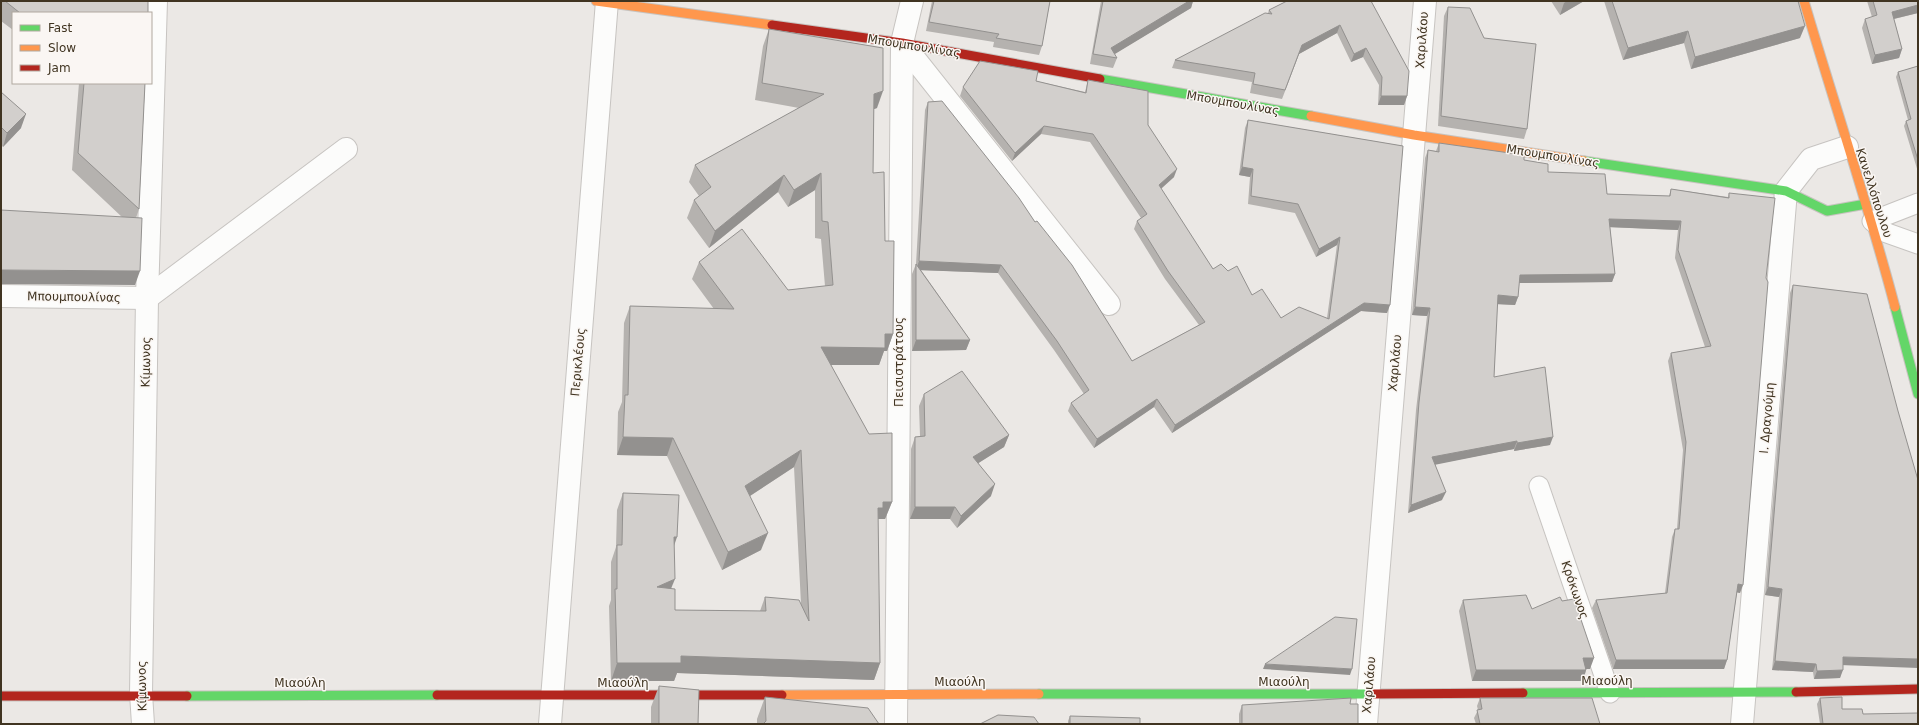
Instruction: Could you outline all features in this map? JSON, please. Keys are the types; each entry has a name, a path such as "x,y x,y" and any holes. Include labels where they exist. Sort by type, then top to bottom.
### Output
{"street":[{"name":"Κίμωνος","path":"142,724 141,694 147,298 156,1"},
{"name":"Πεισιστράτους","path":"896,724 902,43 912,1"},
{"name":"Χαριλάου","path":"1366,724 1425,1"},
{"name":"Κανελλόπουλου","path":"1804,1 1847,147 1869,213 1918,394"},
{"name":"Μπουμπουλίνας","path":"603,2 902,43 1414,135 1786,191 1827,211 1869,213"},
{"name":"Περικλέους","path":"550,724 603,2"},
{"path":"902,43 1109,304"},
{"path":"1786,191 1810,159 1847,147"},
{"path":"147,298 346,149"},
{"name":"Ι. Δραγούμη","path":"1742,724 1786,191"},
{"name":"Μπουμπουλίνας","path":"1,296 147,298"},
{"name":"Μιαούλη","path":"1,696 141,694 551,696 1745,693 1918,689"}],"lane":[{"path":"1869,213 1918,203"},
{"path":"1869,213 1887,233 1918,244"},
{"name":"Κρόκωνος","path":"1539,486 1610,693"}],"building":[{"path":"5,1 148,1 148,12 19,12"},
{"path":"934,1 1050,1 1042,46 996,38 999,34 929,22"},
{"path":"1103,1 1189,1 1111,48 1117,58 1093,54"},
{"path":"1287,1 1371,1 1409,71 1407,96 1381,96 1382,77 1366,48 1354,54 1340,25 1302,45 1285,90 1253,84 1255,73 1175,60 1265,13 1272,14 1269,10"},
{"path":"1612,1 1798,1 1805,26 1695,57 1688,31 1628,48"},
{"path":"1873,1 1918,1 1918,5 1892,12 1902,49 1875,55 1865,19 1877,15"},
{"path":"1448,7 1470,8 1484,38 1536,44 1527,129 1441,116"},
{"path":"769,29 883,48 883,91 874,94 873,173 884,172 885,241 894,241 893,334 885,334 885,348 821,347 869,434 892,433 892,502 883,502 883,508 878,508 880,663 681,656 681,663 617,663 615,589 617,589 617,545 622,545 623,493 679,495 677,537 674,537 675,579 657,587 675,589 675,610 766,611 765,597 799,600 809,621 801,450 745,486 768,533 728,552 673,438 623,437 625,395 628,395 630,306 734,309 699,262 742,229 788,290 833,285 828,222 822,221 821,173 794,190 784,175 715,231 694,200 711,187 695,165 824,94 762,83"},
{"path":"980,61 1038,71 1036,81 1086,93 1088,80 1148,91 1148,125 1177,169 1159,185 1213,269 1221,264 1228,271 1237,266 1252,295 1262,289 1281,318 1299,307 1329,319 1340,237 1319,249 1298,204 1251,196 1253,169 1242,167 1248,120 1403,146 1390,305 1364,303 1175,425 1157,399 1097,439 1071,403 1089,390 1057,341 1001,265 919,261 928,102 942,101 1019,198 1035,222 1037,221 1072,265 1132,361 1205,322 1168,271 1137,221 1147,214 1093,134 1044,126 1015,153 963,87"},
{"path":"1918,66 1918,160 1906,121 1911,119 1898,72"},
{"path":"84,84 145,84 139,209 78,153"},
{"path":"1,92 26,114 7,133 1,127"},
{"path":"1439,143 1524,155 1524,160 1548,164 1548,172 1605,174 1607,194 1670,196 1671,189 1729,198 1729,193 1775,198 1766,278 1768,282 1743,585 1738,584 1727,660 1616,660 1596,600 1667,593 1675,529 1679,529 1686,442 1671,353 1711,346 1678,250 1681,221 1609,219 1615,274 1520,275 1518,297 1498,295 1494,377 1545,367 1553,437 1517,443 1517,441 1432,457 1446,492 1411,505 1419,402 1430,308 1415,307 1428,150 1439,152"},
{"path":"1,210 142,218 140,271 1,270"},
{"path":"916,264 970,340 916,340"},
{"path":"1793,285 1867,294 1918,480 1918,659 1843,657 1843,670 1817,671 1816,664 1775,661 1782,589 1768,587"},
{"path":"962,371 1009,435 973,457 995,484 961,516 955,507 915,507 915,437 925,436 924,394"},
{"path":"1526,595 1532,609 1560,597 1562,601 1574,599 1594,658 1583,658 1586,670 1476,670 1463,600"},
{"path":"1335,617 1357,619 1352,669 1265,664"},
{"path":"659,686 699,690 698,724 659,724"},
{"path":"765,697 868,708 879,724 763,724 766,721"},
{"path":"1842,697 1842,709 1862,709 1863,714 1918,713 1918,724 1823,724 1820,698"},
{"path":"1351,698 1350,704 1358,704 1358,724 1242,724 1242,705"},
{"path":"1480,698 1592,698 1600,724 1480,724 1477,710 1482,709"},
{"path":"998,715 1034,717 1039,724 980,724"},
{"path":"1070,716 1140,718 1140,724 1070,724"}],"traffic: fast":[{"path":"1100,79 1311,116"},
{"path":"1584,161 1786,191 1827,211 1866,204"},
{"path":"1895,307 1918,394"},
{"path":"1523,693 1796,692"},
{"path":"1039,694 1371,694"},
{"path":"187,696 437,695"}],"traffic: slow":[{"path":"596,1 772,25"},
{"path":"1804,1 1885,268 1895,307"},
{"path":"1311,116 1414,135 1584,161"},
{"path":"782,695 1039,694"}],"traffic: jam":[{"path":"772,25 902,43 1100,79"},
{"path":"1796,692 1918,689"},
{"path":"1371,694 1523,693"},
{"path":"437,695 782,695"},
{"path":"1,696 187,696"}]}
